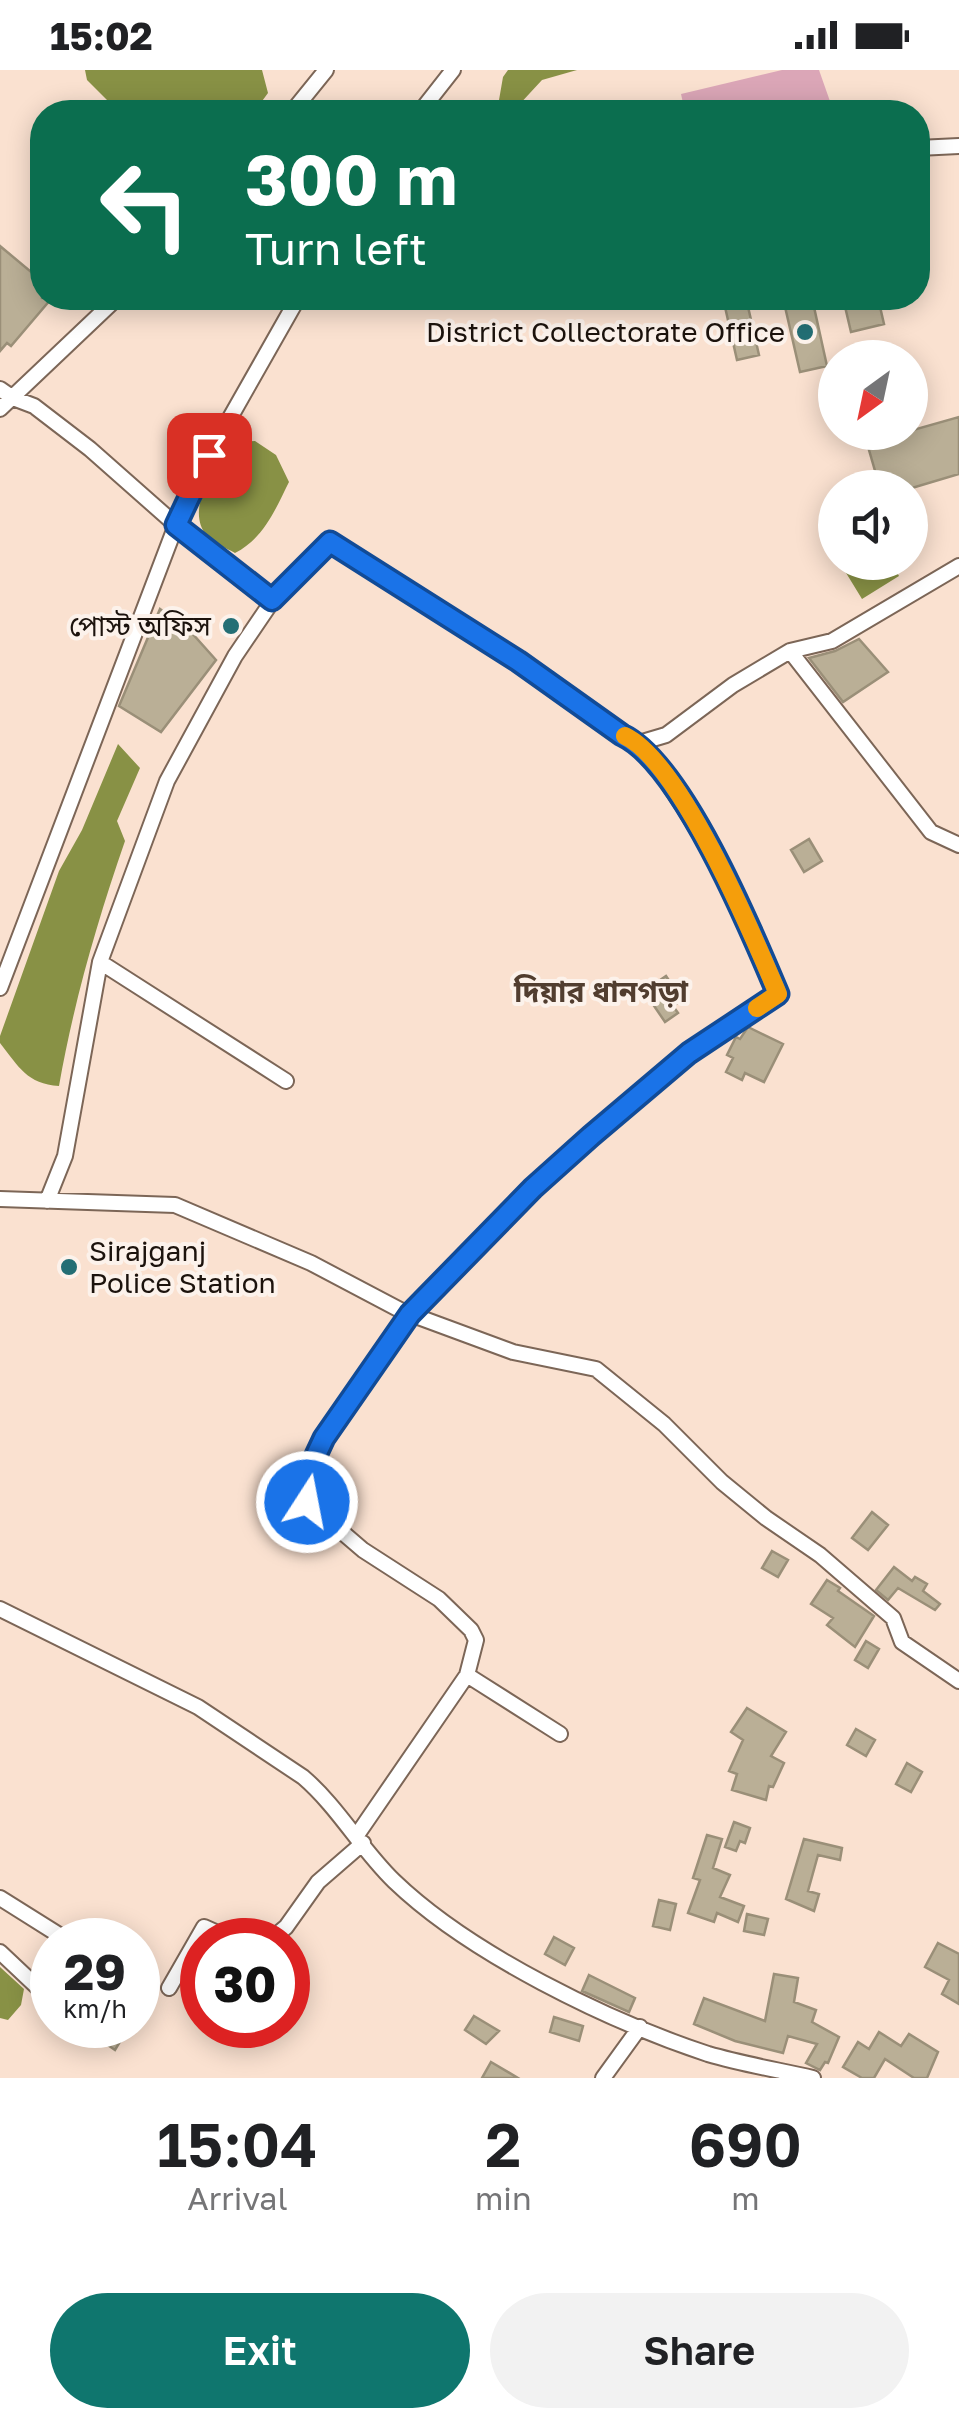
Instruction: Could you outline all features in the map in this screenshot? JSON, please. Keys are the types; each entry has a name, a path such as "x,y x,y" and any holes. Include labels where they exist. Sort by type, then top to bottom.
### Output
{"street":[{"path":"302,100 326,70"},
{"path":"429,100 453,70"},
{"path":"930,147 959,146"},
{"path":"0,409 104,310"},
{"path":"0,987 176,525 209,455 292,310"},
{"path":"0,388 34,406 90,449 176,525 272,600"},
{"path":"47,1201 66,1156 100,962 167,781 235,656 272,600 330,542 639,743 692,817 740,904 778,994 689,1053 533,1188 410,1314 324,1438 303,1483 307,1502 363,1550 440,1600 476,1640 467,1675 360,1839 318,1882 292,1918"},
{"path":"639,743 666,735 733,685 790,651 832,641 959,566"},
{"path":"790,651 931,832 959,845"},
{"path":"100,962 286,1081"},
{"path":"0,1200 175,1205 310,1262 410,1314 513,1352 596,1368 664,1424 722,1482 820,1555 893,1618 902,1642 959,1680"},
{"path":"0,1609 221,1721 311,1784 394,1880 463,1936 598,2011 709,2054 813,2078"},
{"path":"467,1675 560,1734"},
{"path":"0,1898 32,1918"},
{"path":"0,1952 30,1980"},
{"path":"168,1988 180,1968"},
{"path":"603,2078 640,2027"}],"shaded area":[{"path":"85,70 262,70 268,93 263,100 107,100 87,80"},
{"path":"508,70 577,70 542,80 523,100 499,100"},
{"path":"782,70 819,70 830,100 682,100 681,94"},
{"path":"255,441 276,455 289,482 261,531 235,553 207,536 201,525 201,499 213,473 237,442"},
{"path":"850,580 893,580 862,599"},
{"path":"118,744 140,768 117,821 125,841 87,962 59,1086 48,1085 19,1067 0,1043 0,1036 59,871 82,830"},
{"path":"0,1967 24,1989 21,2005 8,2020 0,2018"}],"building":[{"path":"0,246 30,271 30,310 42,310 11,346 7,343 0,351"},
{"name":"District Collectorate Office","path":"726,310 749,310 759,355 737,360"},
{"name":"District Collectorate Office","path":"786,310 815,310 821,340 818,340 818,368 800,372"},
{"path":"846,310 881,310 884,324 851,332"},
{"path":"959,417 959,474 928,483 928,470 875,470 869,450 928,450 928,426"},
{"path":"160,609 190,631 216,660 161,732 119,706"},
{"path":"859,639 888,672 843,702 809,658"},
{"path":"809,839 822,861 804,872 791,850"},
{"path":"666,976 682,1000 673,1006 678,1013 665,1022 644,991"},
{"path":"748,1027 783,1044 764,1082 745,1073 742,1080 726,1072 733,1058 727,1055 736,1037 740,1039"},
{"path":"872,1512 888,1525 868,1550 852,1538"},
{"path":"772,1551 788,1560 778,1577 762,1568"},
{"path":"894,1567 912,1581 915,1577 927,1584 923,1591 940,1604 935,1610 898,1588 888,1600 876,1590"},
{"path":"827,1580 874,1616 855,1647 827,1625 833,1618 811,1604"},
{"path":"866,1641 879,1649 868,1668 855,1660"},
{"path":"747,1708 786,1732 771,1756 784,1763 773,1787 769,1786 766,1800 732,1790 737,1774 729,1771 743,1740 731,1732"},
{"path":"856,1729 875,1740 866,1756 847,1745"},
{"path":"907,1763 922,1772 911,1792 896,1784"},
{"path":"734,1822 750,1828 745,1843 740,1841 736,1851 725,1847"},
{"path":"707,1835 722,1839 713,1868 730,1875 720,1897 744,1906 738,1922 717,1913 714,1922 688,1913 700,1880 693,1878"},
{"path":"804,1839 842,1848 840,1860 818,1855 808,1891 819,1894 814,1911 786,1899"},
{"path":"659,1900 676,1904 670,1930 653,1926"},
{"path":"747,1914 768,1919 764,1935 744,1931"},
{"path":"554,1937 574,1948 565,1965 545,1954"},
{"path":"938,1943 959,1954 959,2004 942,1994 949,1980 925,1967"},
{"path":"774,1974 798,1978 794,2002 816,2010 812,2022 839,2037 828,2063 820,2070 806,2063 817,2044 788,2036 783,2053 735,2041 694,2024 704,1998 765,2021"},
{"path":"589,1975 635,1998 629,2012 582,1991"},
{"path":"474,2016 499,2031 486,2044 465,2030"},
{"path":"554,2017 583,2026 579,2041 550,2032"},
{"path":"879,2032 901,2046 909,2034 938,2052 927,2078 914,2078 885,2059 874,2078 862,2078 843,2067 858,2042 869,2049"},
{"path":"491,2062 518,2078 482,2078"}],"slow traffic":[{"path":"625,736 639,743 668,780 740,904 778,994 757,1008"}],"place":[{"name":"District Collectorate Office","path":"805,332"},
{"name":"পোস্ট অফিস","path":"231,626"},
{"name":"Sirajganj Police Station","path":"69,1267"}],"district":[{"name":"দিয়ার ধানগড়া","path":"601,992"}],"route":[{"path":"209,455 176,525 272,600 330,542 639,743 692,817 740,904 778,994 689,1053 591,1136 533,1188 410,1314 324,1438 303,1483 307,1502"}]}
